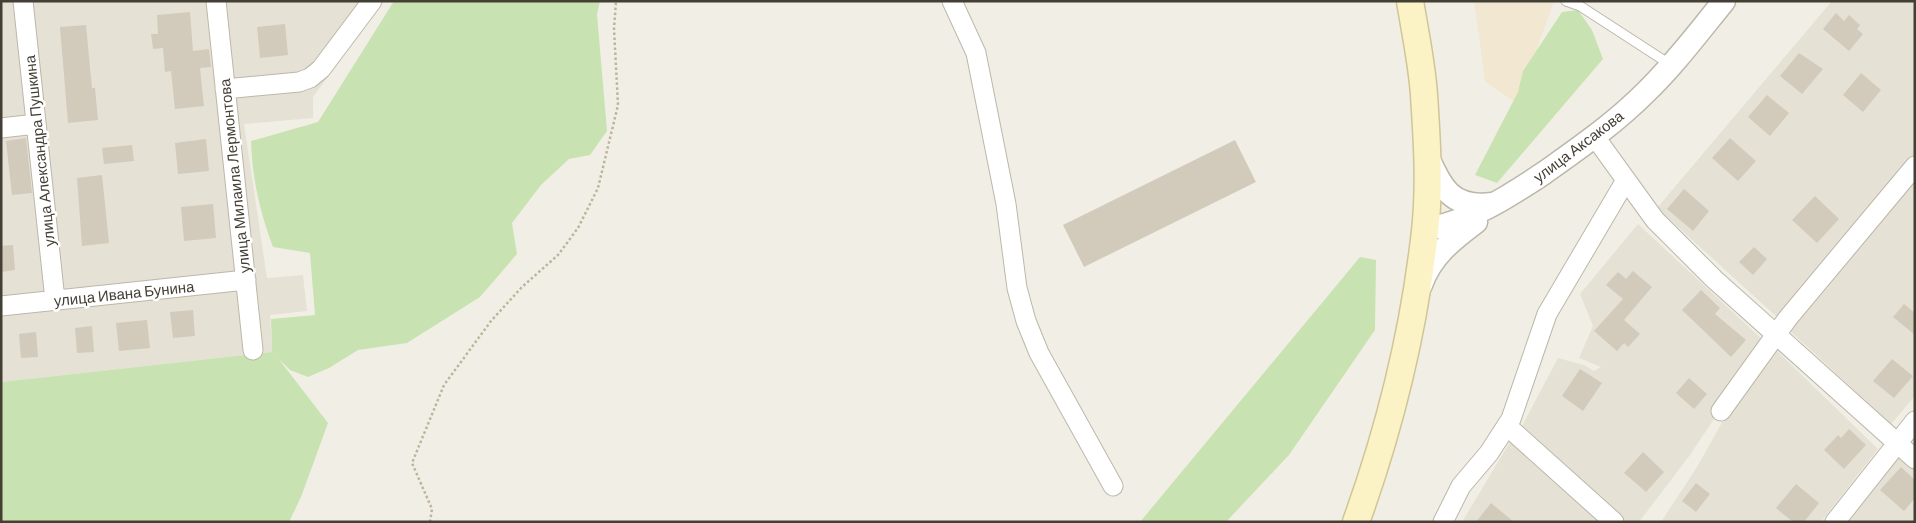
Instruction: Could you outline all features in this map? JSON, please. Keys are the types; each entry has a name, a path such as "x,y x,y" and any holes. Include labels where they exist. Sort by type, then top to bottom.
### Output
{"main road":[{"path":"1356,522 1374,472 1402,374 1426,230 1427,155 1424,92 1410,1"}],"street":[{"name":"улица Александра Пушкина","path":"23,1 55,300"},
{"name":"улица Милаила Лермонтова","path":"216,1 254,350"},
{"path":"225,89 299,82 310,78 321,70 372,1"},
{"path":"952,1 976,53 1006,204 1017,288 1026,321 1039,353 1114,486"},
{"name":"улица Аксакова","path":"1426,230 1466,219 1500,202 1595,137 1644,94 1672,66 1724,1"},
{"path":"1,128 36,124"},
{"path":"1595,137 1655,220 1714,279 1915,459"},
{"path":"1427,155 1435,175 1453,198 1466,204 1500,202"},
{"path":"1721,411 1776,334 1915,166"},
{"path":"1444,521 1461,486 1489,453 1507,426 1522,392 1547,314 1626,180"},
{"path":"1415,302 1427,269 1438,252 1500,202"},
{"name":"улица Ивана Бунина","path":"1,306 246,280"},
{"path":"1835,522 1915,421"},
{"path":"1507,426 1614,522"}],"lane":[{"path":"1566,1 1580,6 1672,66"}],"path":[{"path":"430,522 432,510 412,463 444,385 491,321 522,287 558,255 578,228 598,188 618,105 614,29 616,1"}],"shaded area":[{"path":"1,1 383,1 313,97 313,118 244,124 267,278 303,275 307,311 270,315 272,352 1,382"},
{"path":"1474,1 1554,1 1518,104 1485,82"},
{"path":"1832,1 1915,1 1915,155 1778,318 1657,208"},
{"path":"1915,176 1915,396 1891,424 1789,330"},
{"path":"1638,224 1765,342 1690,455 1639,522 1627,522 1522,426 1558,358 1584,365 1594,371 1601,367 1579,358 1593,326 1580,294"},
{"path":"1774,348 1878,449 1821,522 1661,522 1697,467 1724,419"},
{"path":"1513,437 1599,522 1462,522"},
{"path":"1898,453 1915,469 1915,522 1845,522"}],"green space":[{"path":"394,1 600,1 597,14 607,131 590,155 569,159 541,185 512,223 517,254 480,297 407,343 358,350 329,368 308,377 290,370 278,358 328,423 301,497 289,522 1,522 1,382 272,352 271,319 315,315 310,253 273,247 257,195 251,141 318,122"},
{"path":"1578,10 1592,30 1603,59 1497,183 1475,175 1518,92 1523,71 1562,12"},
{"path":"1360,257 1376,260 1375,330 1289,455 1226,522 1140,522"}],"building":[{"path":"190,12 193,51 209,49 211,67 200,68 204,106 175,109 171,71 165,72 163,48 153,49 151,34 158,34 157,15"},
{"path":"1836,13 1844,21 1849,15 1860,25 1857,29 1863,34 1849,51 1823,29"},
{"path":"285,24 288,55 260,58 257,27"},
{"path":"86,25 92,88 95,88 98,120 68,123 60,27"},
{"path":"1799,53 1823,69 1802,94 1780,76"},
{"path":"1861,73 1881,90 1863,112 1843,95"},
{"path":"1767,95 1789,113 1770,136 1748,117"},
{"path":"26,138 32,193 12,195 6,141"},
{"path":"1730,138 1756,161 1738,181 1712,158"},
{"path":"206,139 209,171 178,174 175,143"},
{"path":"1235,140 1256,182 1084,267 1063,225"},
{"path":"132,145 134,161 104,164 102,148"},
{"path":"102,175 109,243 82,246 77,178"},
{"path":"1684,189 1709,211 1693,231 1667,209"},
{"path":"1815,196 1839,219 1817,243 1792,220"},
{"path":"213,204 216,238 184,241 181,207"},
{"path":"13,245 15,270 1,272 1,246"},
{"path":"1754,247 1767,259 1753,275 1739,262"},
{"path":"1633,271 1652,287 1624,320 1640,334 1628,347 1624,343 1617,351 1594,331 1623,299 1606,285 1618,272 1626,279"},
{"path":"1701,290 1720,308 1715,314 1746,340 1731,357 1682,310"},
{"path":"1904,304 1915,313 1915,335 1893,317"},
{"path":"193,310 195,336 173,338 170,312"},
{"path":"147,320 150,348 119,351 116,323"},
{"path":"92,326 94,352 77,353 75,328"},
{"path":"36,332 38,357 21,358 19,334"},
{"path":"1892,359 1913,376 1894,398 1873,381"},
{"path":"1580,369 1602,383 1583,411 1562,396"},
{"path":"1689,378 1707,394 1694,409 1676,393"},
{"path":"1849,429 1866,445 1844,469 1824,450 1838,435 1841,438"},
{"path":"1643,452 1664,472 1646,492 1624,473"},
{"path":"1901,467 1915,480 1915,498 1904,511 1880,490"},
{"path":"1696,483 1710,494 1696,512 1682,501"},
{"path":"1796,484 1819,503 1804,522 1793,522 1776,508"},
{"path":"1491,503 1514,522 1476,522"}]}
